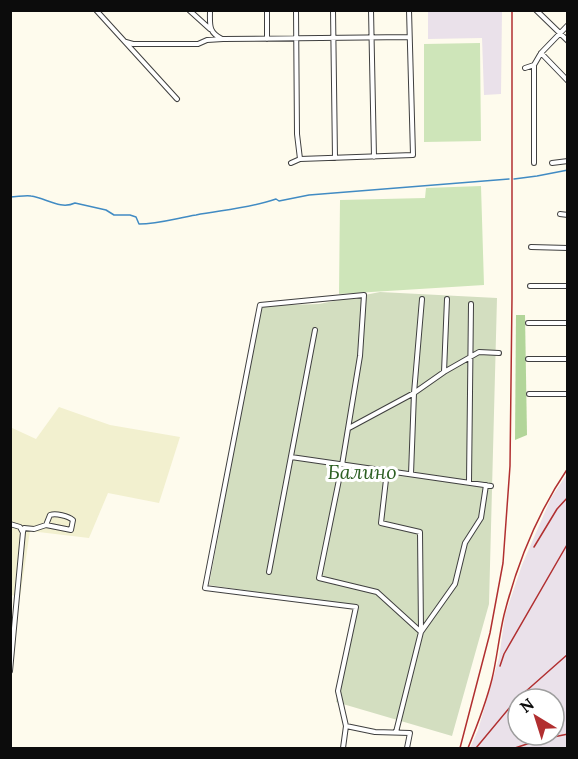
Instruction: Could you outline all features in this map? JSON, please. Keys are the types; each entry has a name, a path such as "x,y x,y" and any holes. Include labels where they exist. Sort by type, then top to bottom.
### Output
{"street":[{"path":"96,10 177,99"},
{"path":"189,10 215,36 222,39"},
{"path":"210,10 210,30"},
{"path":"267,10 268,39"},
{"path":"296,10 297,134 300,159"},
{"path":"333,10 335,158"},
{"path":"371,10 374,157"},
{"path":"291,163 300,159 413,155 409,10"},
{"path":"536,10 567,41"},
{"path":"534,163 534,65 541,53 567,25"},
{"path":"126,42 133,44 198,44 207,40 222,39 409,37"},
{"path":"541,53 567,81"},
{"path":"525,68 534,65"},
{"path":"552,163 567,160"},
{"path":"560,214 567,214"},
{"path":"531,247 567,248"},
{"path":"530,286 567,286"},
{"path":"343,748 346,726 338,691 356,607 206,588 260,305 364,295 360,356 342,465 319,578 377,592 421,632"},
{"path":"411,474 414,393 422,298"},
{"path":"444,372 447,299"},
{"path":"469,482 471,303"},
{"path":"528,323 567,323"},
{"path":"269,572 315,330"},
{"path":"348,428 414,393 479,352 498,352"},
{"path":"528,359 567,359"},
{"path":"529,394 567,394"},
{"path":"291,457 488,485 481,518 465,543 455,584 421,632"},
{"path":"387,471 381,523 420,532 421,632 396,732"},
{"path":"22,532 24,528 34,529 42,525 70,530 73,520 52,513 46,525"},
{"path":"10,524 20,527 22,532 10,671"},
{"path":"346,726 375,732 410,733 407,748"}],"shaded area":[{"path":"428,11 502,11 501,94 484,95 482,38 428,39"},
{"path":"59,407 110,425 180,437 159,503 108,493 89,538 30,531 20,597 11,595 10,427 36,439"},
{"path":"567,474 567,748 470,748 478,730 499,658 505,615 522,565 551,498"}],"green space":[{"path":"480,43 481,141 424,142 424,44"},
{"path":"481,186 484,285 339,294 340,200 425,198 426,188"},
{"name":"Балино","path":"380,292 497,298 489,604 452,736 336,702 355,607 209,585 261,306 319,304"},
{"path":"516,315 525,315 527,435 515,440"}],"waterway":[{"path":"514,179 568,170"},
{"path":"10,197 31,196 64,205 75,203 106,210 114,215 130,215 136,217 139,224 246,207 276,199 279,201 309,195 509,179"}],"railway":[{"path":"460,748 490,633 503,563 510,466 512,10"},
{"path":"468,748 490,688 504,615 515,577 538,520 568,468"},
{"path":"534,547 557,509 568,497"},
{"path":"500,666 504,654 568,543"},
{"path":"476,748 516,700 568,654"},
{"path":"515,748 568,734"}]}
